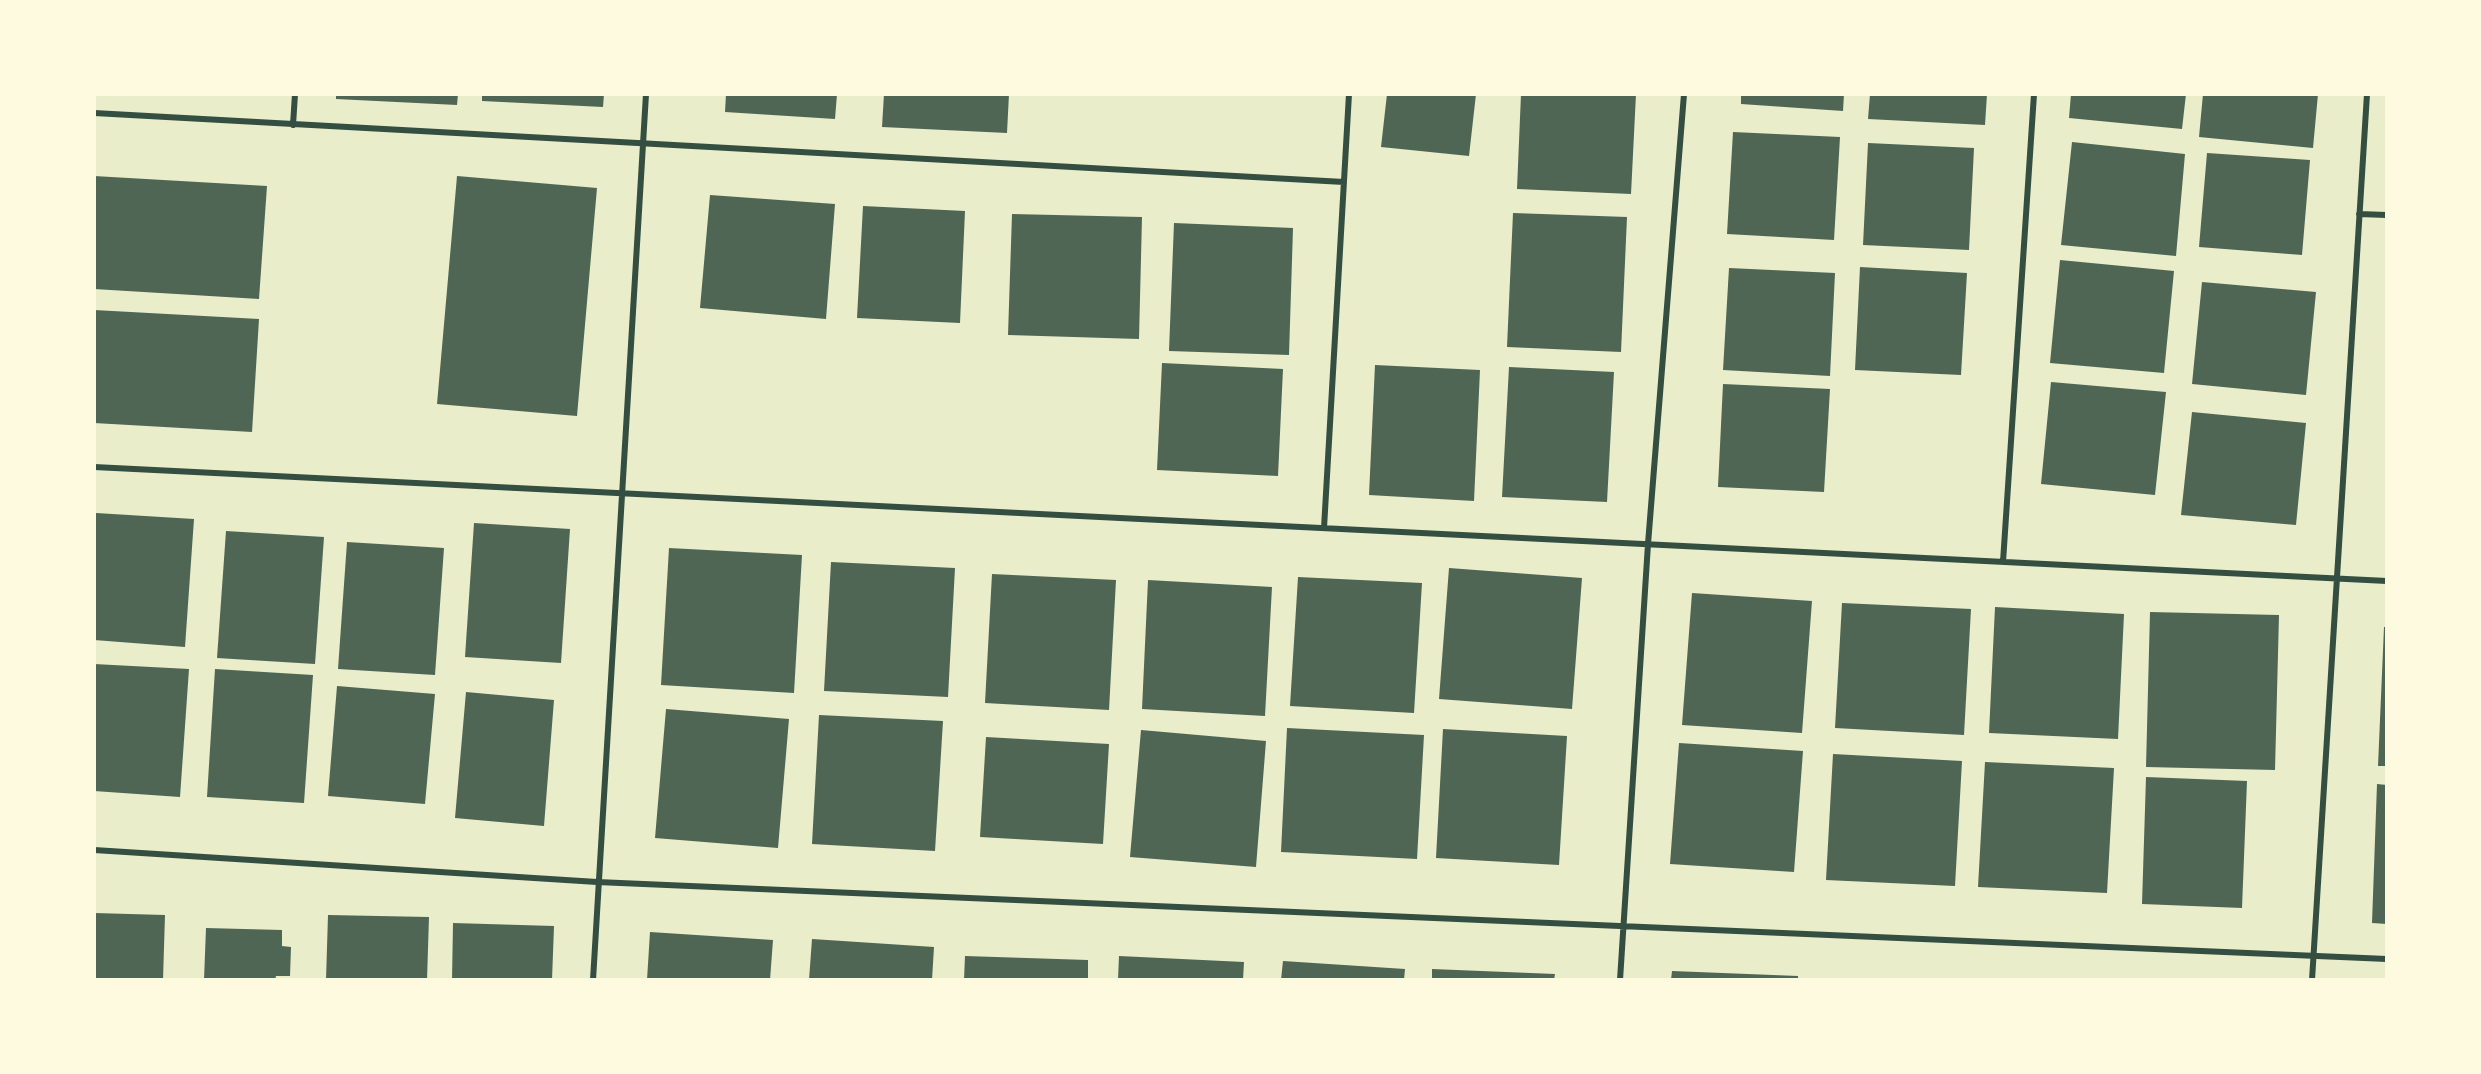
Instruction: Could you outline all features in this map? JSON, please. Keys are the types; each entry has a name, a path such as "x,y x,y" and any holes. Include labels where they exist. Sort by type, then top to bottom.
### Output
{"lane":[{"path":"293,125 295,94"},
{"path":"593,980 646,94"},
{"path":"1324,528 1349,94"},
{"path":"1620,980 1648,544 1684,94"},
{"path":"2003,562 2034,94"},
{"path":"2312,980 2367,94"},
{"path":"94,113 1344,182"},
{"path":"2359,214 2387,215"},
{"path":"94,467 2387,581"},
{"path":"94,850 597,882 2387,959"}],"building":[{"path":"336,94 458,94 457,105 336,99"},
{"path":"482,94 604,94 603,107 482,101"},
{"path":"726,94 837,94 835,119 725,112"},
{"path":"884,94 1009,94 1007,133 882,127"},
{"path":"1387,94 1476,94 1469,156 1381,147"},
{"path":"1521,94 1636,94 1631,194 1517,189"},
{"path":"1741,94 1844,94 1843,111 1741,104"},
{"path":"1870,94 1987,94 1985,125 1868,119"},
{"path":"2071,94 2186,94 2182,129 2069,118"},
{"path":"2203,94 2318,94 2313,148 2199,137"},
{"path":"1733,132 1840,137 1834,240 1727,234"},
{"path":"2072,142 2185,154 2176,256 2061,245"},
{"path":"1868,143 1974,148 1969,250 1863,245"},
{"path":"2207,153 2310,160 2302,255 2199,247"},
{"path":"94,176 267,186 259,299 94,289"},
{"path":"457,176 597,188 577,416 437,404"},
{"path":"710,195 835,204 826,319 700,308"},
{"path":"863,206 965,211 960,323 857,318"},
{"path":"1513,213 1627,217 1621,352 1507,347"},
{"path":"1012,214 1142,217 1139,339 1008,335"},
{"path":"1174,223 1293,228 1289,355 1169,351"},
{"path":"2060,260 2174,271 2164,373 2050,363"},
{"path":"1860,267 1967,273 1961,375 1855,370"},
{"path":"1729,268 1835,273 1830,376 1723,370"},
{"path":"2202,282 2316,292 2306,395 2192,384"},
{"path":"94,310 259,319 252,432 94,423"},
{"path":"1162,363 1283,369 1278,476 1157,470"},
{"path":"1375,365 1480,370 1474,501 1369,495"},
{"path":"1509,367 1614,372 1607,502 1502,497"},
{"path":"2051,382 2166,392 2155,495 2041,484"},
{"path":"1723,384 1830,389 1824,492 1718,487"},
{"path":"2192,412 2306,423 2296,525 2181,515"},
{"path":"96,513 194,519 185,647 94,640"},
{"path":"474,523 570,529 561,663 465,657"},
{"path":"226,531 324,537 315,664 217,658"},
{"path":"347,542 444,548 435,675 338,669"},
{"path":"669,548 802,555 794,693 661,685"},
{"path":"831,562 955,568 948,697 824,691"},
{"path":"1449,568 1582,578 1572,709 1439,699"},
{"path":"992,574 1116,580 1109,710 985,703"},
{"path":"1298,577 1422,583 1414,713 1290,706"},
{"path":"1148,580 1272,587 1265,716 1142,709"},
{"path":"1692,593 1812,601 1802,733 1682,725"},
{"path":"1842,603 1971,609 1964,735 1835,728"},
{"path":"1995,607 2124,614 2118,739 1989,733"},
{"path":"2150,612 2279,615 2275,770 2146,767"},
{"path":"2384,627 2387,627 2387,766 2378,766"},
{"path":"94,664 189,669 180,797 94,791"},
{"path":"215,669 313,675 304,803 207,797"},
{"path":"337,686 435,694 425,804 328,796"},
{"path":"466,692 554,700 544,826 455,818"},
{"path":"666,709 789,719 778,848 655,838"},
{"path":"819,715 943,721 935,851 812,844"},
{"path":"1287,728 1424,735 1417,859 1281,852"},
{"path":"1443,729 1567,736 1559,865 1436,858"},
{"path":"1141,730 1266,741 1256,867 1130,857"},
{"path":"986,737 1109,744 1103,844 980,837"},
{"path":"1679,743 1803,751 1794,872 1670,864"},
{"path":"1833,754 1962,761 1955,886 1826,880"},
{"path":"1985,762 2114,768 2107,893 1978,887"},
{"path":"2146,777 2247,781 2242,908 2142,904"},
{"path":"2377,784 2387,785 2387,924 2372,923"},
{"path":"94,913 165,915 163,980 94,980"},
{"path":"328,915 429,917 427,980 326,980"},
{"path":"453,923 554,926 552,980 452,980"},
{"path":"206,928 282,930 282,946 291,947 290,976 276,976 275,980 204,980"},
{"path":"650,932 773,940 770,980 647,980"},
{"path":"812,939 934,947 932,980 809,980"},
{"path":"965,956 1088,960 1088,980 964,980"},
{"path":"1119,956 1244,962 1243,980 1118,980"},
{"path":"1283,961 1405,969 1404,980 1281,980"},
{"path":"1432,969 1555,974 1554,980 1432,980"},
{"path":"1672,971 1798,976 1798,980 1671,980"}]}
